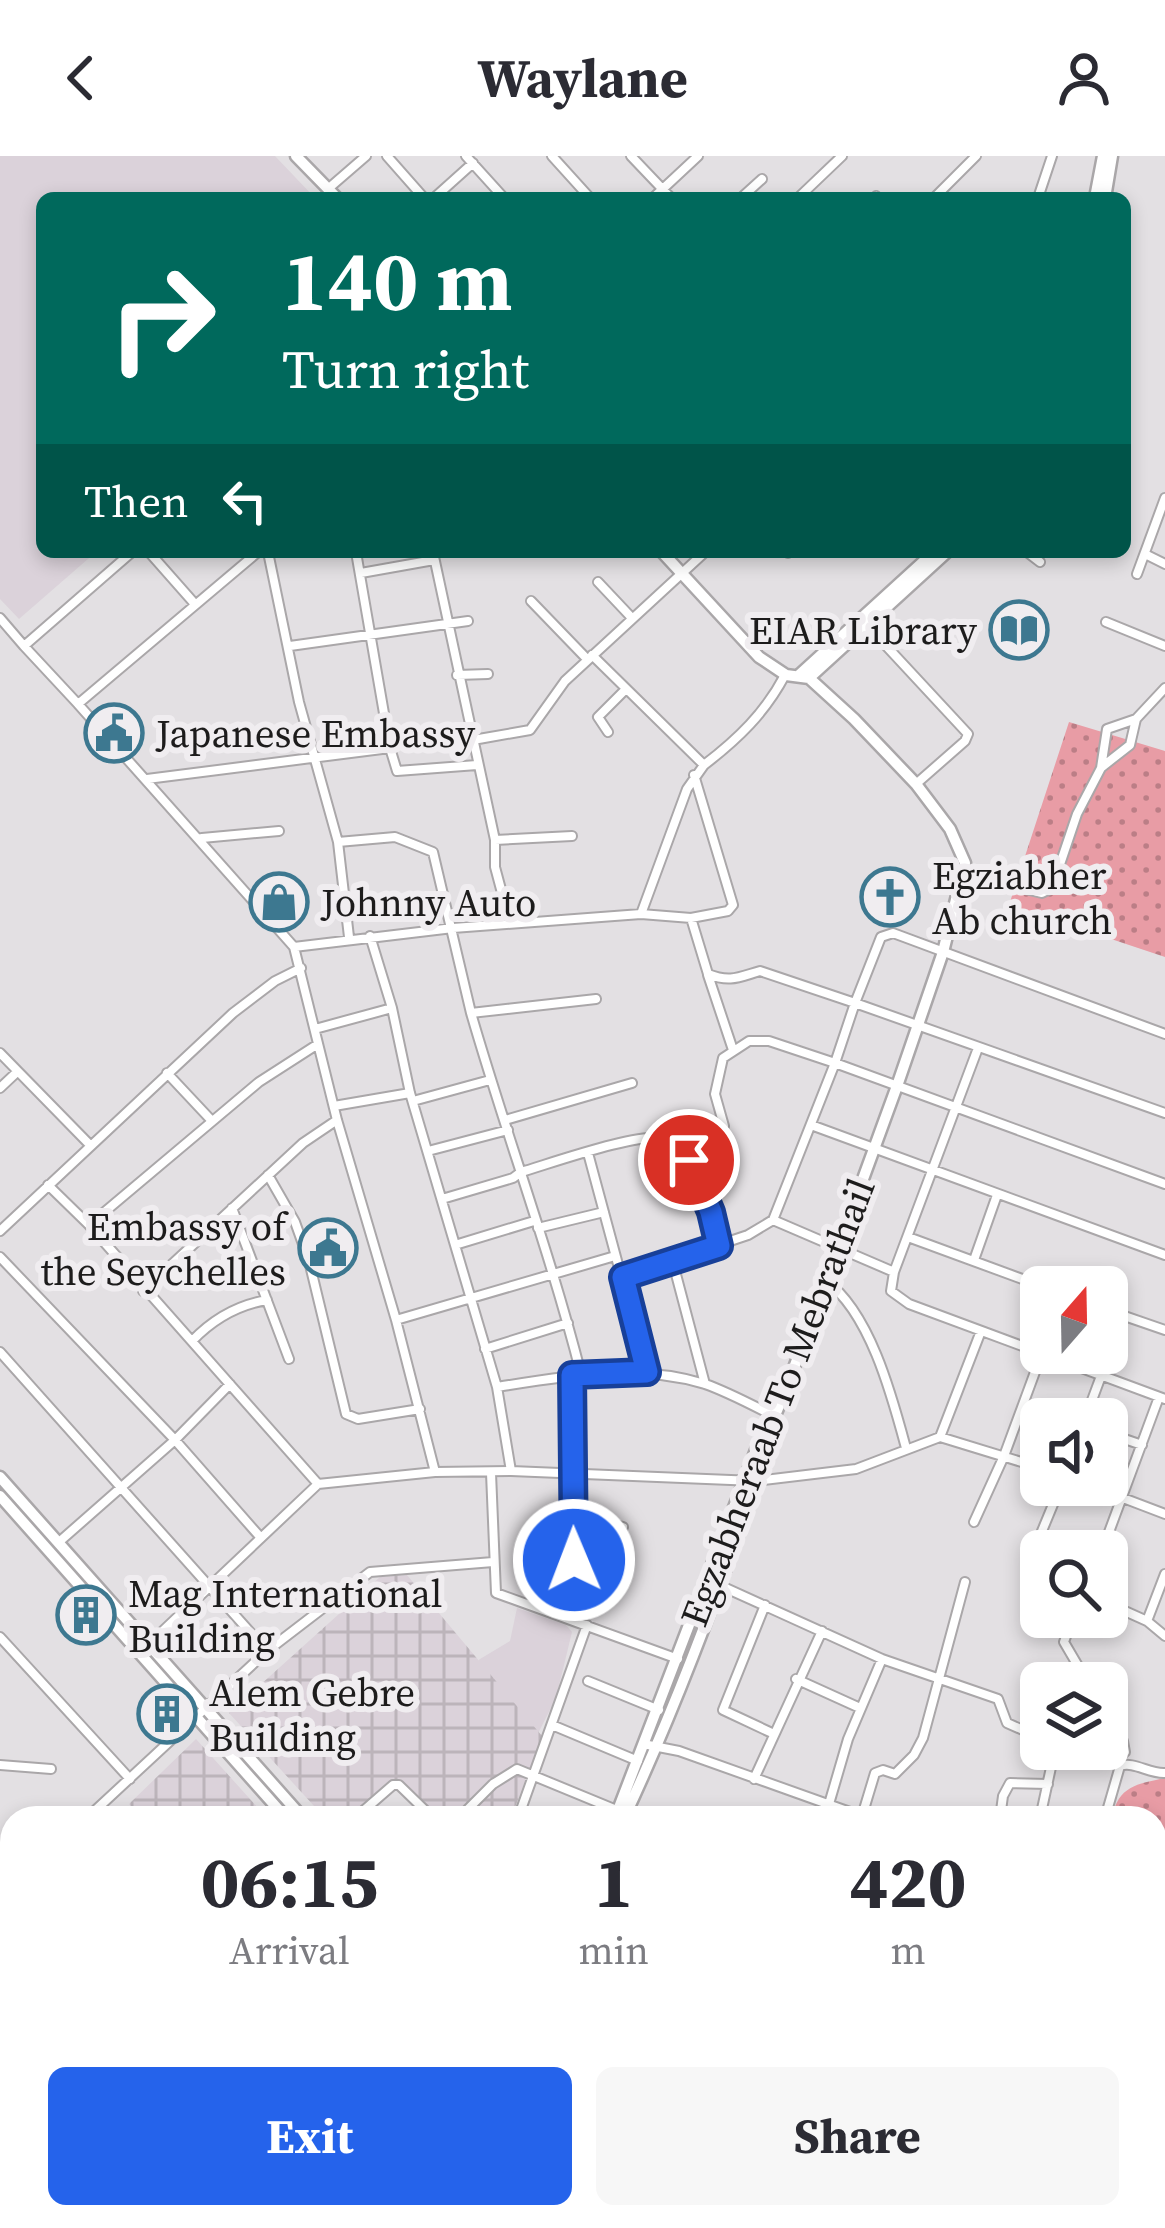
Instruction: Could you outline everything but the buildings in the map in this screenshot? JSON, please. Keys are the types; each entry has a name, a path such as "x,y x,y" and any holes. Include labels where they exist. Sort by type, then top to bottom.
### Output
{"main road":[{"path":"296,156 332,192"},
{"path":"1097,192 1107,156"},
{"path":"1105,192 1107,156"},
{"path":"667,558 759,656 798,676 916,784 958,841 965,874"},
{"path":"865,622 928,558"},
{"path":"798,676 940,558"},
{"name":"Egzabheraab To Mebrathail","path":"624,1806 638,1762 650,1746 678,1659 770,1440 772,1422 944,952 965,874"},
{"path":"0,1477 149,1643 277,1806"},
{"path":"625,1806 718,1585 750,1482"},
{"path":"0,1496 292,1806"}],"street":[{"path":"334,192 366,156"},
{"path":"387,156 419,192"},
{"path":"551,156 584,192"},
{"path":"631,156 662,190"},
{"path":"660,192 698,156"},
{"path":"804,192 842,156"},
{"path":"948,192 976,156"},
{"path":"1040,192 1052,156"},
{"path":"440,192 469,160 498,192"},
{"path":"747,192 762,178"},
{"path":"1138,574 1165,498"},
{"path":"1145,554 1165,564"},
{"path":"24,646 125,558"},
{"path":"154,558 194,603"},
{"path":"78,704 250,558"},
{"path":"269,558 312,755 338,842 349,938"},
{"path":"357,558 393,769 477,765"},
{"path":"361,573 425,558"},
{"path":"434,558 510,923"},
{"path":"473,740 530,730 549,699 589,657 698,558"},
{"path":"1035,558 1040,562"},
{"path":"598,582 631,617"},
{"path":"531,601 704,765"},
{"path":"0,619 294,947 435,1472"},
{"path":"290,646 468,621"},
{"path":"865,622 968,734 916,784"},
{"path":"1106,622 1165,646"},
{"path":"457,675 488,674"},
{"path":"641,914 694,775 752,726 798,676"},
{"path":"965,874 1048,892 1077,814 1101,768 1107,730 1136,719 1165,688"},
{"path":"608,733 598,717 626,689"},
{"path":"1101,768 1130,745 1136,719"},
{"path":"145,779 390,748"},
{"path":"294,947 510,923 641,914 691,918 728,911 733,904 694,775"},
{"path":"200,838 279,831"},
{"path":"495,840 572,836"},
{"path":"338,842 395,837 433,852 470,1013 568,1323 576,1375 575,1619"},
{"path":"691,918 733,1050"},
{"path":"623,1277 719,1246 772,1220 880,937 886,933 1165,1034"},
{"path":"370,936 411,1097 497,1388 511,1471"},
{"path":"0,1231 166,1073 256,995 301,968"},
{"path":"708,974 742,980 760,971 1165,1113"},
{"path":"470,1013 596,1000"},
{"path":"315,1029 392,1008"},
{"path":"724,1126 716,1094 723,1058 748,1040 769,1041 1165,1184"},
{"path":"89,1226 259,1082 318,1044"},
{"path":"978,1048 891,1291 900,1301 1020,1345"},
{"path":"0,1053 91,1146"},
{"path":"0,1088 17,1072"},
{"path":"166,1073 212,1121"},
{"path":"334,1106 411,1097 490,1080"},
{"path":"428,1151 632,1083"},
{"path":"143,1291 268,1174 337,1120"},
{"path":"811,1125 1165,1255"},
{"path":"442,1199 520,1172 656,1137 680,1147 704,1191 719,1246"},
{"path":"588,1153 647,1372"},
{"path":"268,1174 295,1222 309,1261 346,1414 358,1419 420,1409"},
{"path":"48,1185 318,1484"},
{"path":"974,1260 998,1195"},
{"path":"232,1208 289,1359"},
{"path":"455,1245 604,1212"},
{"path":"772,1220 894,1272"},
{"path":"908,1237 1020,1278"},
{"path":"396,1320 615,1256"},
{"path":"0,1257 175,1440 261,1538"},
{"path":"673,1263 705,1384"},
{"path":"825,1280 844,1299 872,1348 914,1446"},
{"path":"192,1341 206,1326 245,1304 267,1300"},
{"path":"1128,1317 1165,1330"},
{"path":"485,1349 568,1323"},
{"path":"940,1437 981,1331"},
{"path":"0,1352 267,1651"},
{"path":"497,1388 576,1375 647,1372 705,1384 772,1422"},
{"path":"974,1522 1034,1374"},
{"path":"1096,1374 1162,1398 1128,1486"},
{"path":"1092,1398 1101,1376"},
{"path":"59,1542 175,1440 230,1384"},
{"path":"149,1643 318,1484 435,1472 511,1471 750,1482 856,1468 940,1437 1020,1461"},
{"path":"1128,1439 1142,1444"},
{"path":"491,1473 496,1593 678,1659"},
{"path":"1128,1500 1165,1514"},
{"path":"574,1514 622,1527"},
{"path":"574,1560 604,1569"},
{"path":"101,1806 267,1651 370,1572 493,1562"},
{"path":"1147,1622 1165,1574"},
{"path":"866,1806 875,1773 895,1774 919,1747 964,1582"},
{"path":"718,1585 938,1682 998,1699 1007,1724 1020,1729"},
{"path":"765,1606 723,1710 772,1733"},
{"path":"1128,1613 1165,1636"},
{"path":"523,1806 586,1625"},
{"path":"754,1778 822,1630"},
{"path":"0,1637 130,1780"},
{"path":"829,1804 860,1708 882,1659"},
{"path":"796,1679 860,1708"},
{"path":"588,1681 659,1710"},
{"path":"552,1725 638,1762"},
{"path":"650,1746 679,1751 834,1806"},
{"path":"1128,1762 1147,1772 1165,1772"},
{"path":"0,1765 51,1769"},
{"path":"472,1806 518,1769 598,1806"},
{"path":"1043,1806 1051,1770"},
{"path":"1108,1806 1118,1770"},
{"path":"1002,1806 1010,1783 1048,1784"},
{"path":"369,1806 399,1785 421,1806"}],"shaded area":[{"path":"0,156 275,156 309,192 36,192 36,558 89,558 19,619 0,599"},
{"path":"1069,722 1165,751 1165,957 1009,905"},
{"path":"407,1575 542,1736 516,1806 413,1806 391,1781 363,1806 314,1806 229,1713 380,1577"},
{"path":"517,1608 566,1625 572,1632 556,1698 527,1755 433,1703 480,1659 510,1641"},
{"path":"196,1739 256,1806 131,1806"},
{"path":"1165,1778 1165,1806 1116,1806 1124,1793"}],"place":[{"name":"EIAR Library","path":"1019,630"},
{"name":"Japanese Embassy","path":"114,733"},
{"name":"Egziabher Ab church","path":"890,897"},
{"name":"Johnny Auto","path":"279,902"},
{"name":"Embassy of the Seychelles","path":"328,1248"},
{"name":"Mag International Building","path":"86,1615"},
{"name":"Alem Gebre Building","path":"167,1714"}],"route":[{"path":"574,1560 572,1375 647,1372 623,1277 719,1246 704,1191 689,1160"}]}
